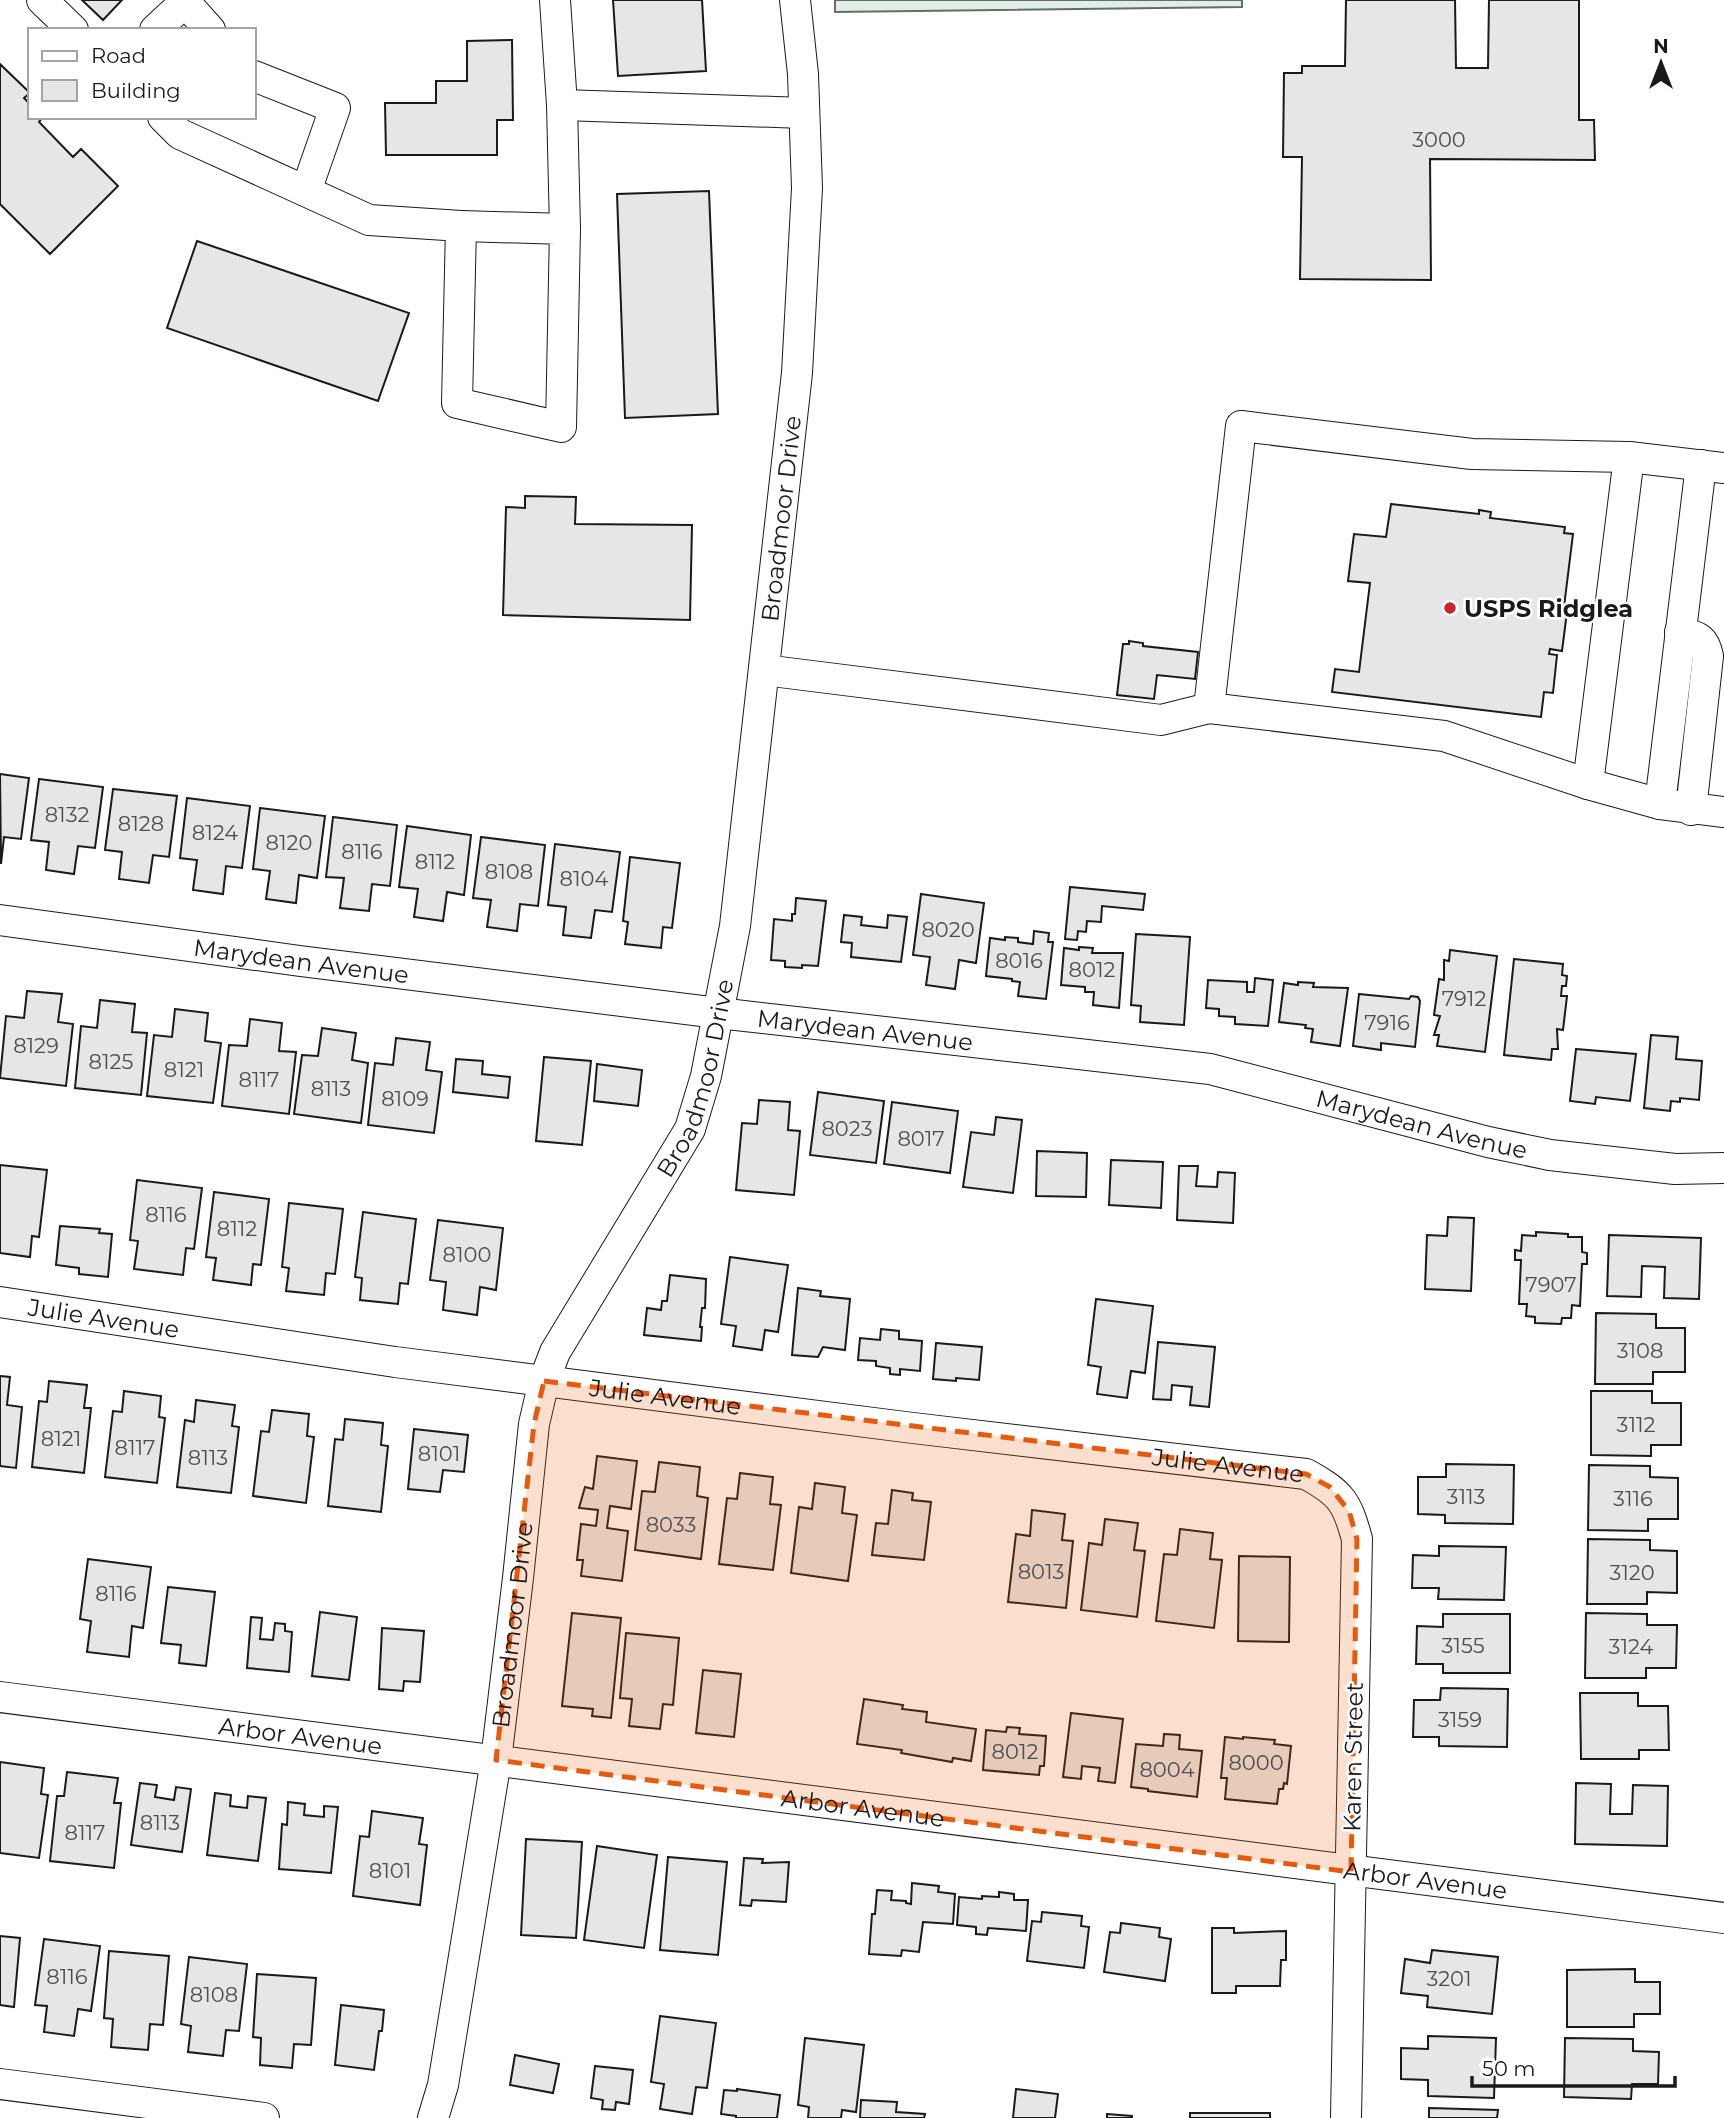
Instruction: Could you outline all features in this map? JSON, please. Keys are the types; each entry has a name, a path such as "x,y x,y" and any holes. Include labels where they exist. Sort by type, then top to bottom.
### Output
{"street":[{"path":"42,0 71,28"},
{"path":"461,226 457,403 561,427 565,229 562,105 555,0"},
{"name":"Broadmoor Drive","path":"433,2118 445,2072 496,1760 534,1424 544,1381 555,1352 691,1129 706,1076 735,926 797,373 807,188 803,74 795,0"},
{"path":"157,28 184,2 208,28"},
{"path":"256,77 335,108 306,191"},
{"path":"562,105 804,113"},
{"path":"165,119 180,134 369,220 565,229"},
{"path":"1209,708 1241,426 1472,454 1629,457 1712,466 1680,632 1660,804"},
{"path":"1588,784 1629,457"},
{"path":"1680,632 1698,637 1706,645 1708,656 1691,810"},
{"path":"764,670 1161,720 1209,708 1444,736 1588,784 1660,804 1691,810 1724,812"},
{"name":"Marydean Avenue","path":"0,920 300,961 718,1013 1210,1069 1488,1142 1550,1155 1675,1168 1724,1168"},
{"name":"Julie Avenue","path":"0,1302 382,1360 913,1428 1307,1474 1330,1487"},
{"name":"Karen Street","path":"1330,1487 1349,1511 1357,1539 1346,2118"},
{"name":"Arbor Avenue","path":"0,1697 1724,1918"},
{"path":"0,2084 264,2118"}],"highlighted area":[{"path":"544,1381 1306,1474 1330,1487 1349,1511 1357,1539 1351,1872 496,1760 534,1424"}],"green space":[{"path":"835,0 1242,0 1242,7 835,12"}],"building":[{"path":"82,0 122,0 103,20"},
{"path":"613,0 702,0 706,71 618,76"},
{"path":"1346,0 1455,0 1456,68 1488,68 1489,0 1579,0 1579,120 1594,120 1595,160 1430,159 1431,280 1300,279 1302,157 1283,157 1284,73 1302,73 1302,66 1345,66"},
{"path":"512,40 513,120 497,120 497,155 386,155 385,103 436,103 436,81 467,81 467,41"},
{"path":"0,64 28,91 24,98 28,102 28,119 41,119 39,122 73,157 81,149 118,186 50,254 0,204"},
{"path":"709,191 718,414 625,418 617,194"},
{"path":"197,241 409,313 378,401 167,328"},
{"path":"525,496 576,497 575,524 692,525 690,620 503,615 506,507 525,508"},
{"path":"1391,504 1479,514 1479,510 1491,512 1490,518 1565,527 1564,533 1573,534 1564,607 1555,606 1554,610 1567,612 1562,651 1550,649 1549,654 1557,655 1553,693 1544,692 1541,717 1332,692 1335,669 1359,672 1370,583 1348,581 1354,534 1386,537"},
{"path":"1129,641 1143,643 1143,646 1198,652 1195,679 1157,675 1154,699 1117,695 1123,644 1129,644"},
{"path":"0,774 29,778 21,839 4,837 1,864"},
{"path":"39,779 103,787 95,848 78,846 74,874 46,870 49,842 31,840"},
{"path":"113,789 177,796 169,857 153,855 149,883 119,879 122,852 105,850"},
{"path":"187,798 250,806 242,868 226,866 223,894 193,890 197,860 180,858"},
{"path":"260,808 325,816 317,878 299,875 296,903 266,899 270,871 253,869"},
{"path":"333,817 397,825 390,886 372,884 369,911 340,908 344,878 326,877"},
{"path":"407,826 471,835 464,895 447,892 443,921 414,917 418,889 399,887"},
{"path":"481,837 545,845 538,906 520,904 517,931 487,927 491,900 473,898"},
{"path":"555,844 620,852 612,912 595,910 591,938 563,935 566,907 548,905"},
{"path":"630,857 680,863 672,928 663,927 661,948 625,944 628,922 623,921"},
{"path":"1070,887 1145,894 1143,910 1102,906 1101,922 1087,921 1086,932 1078,931 1077,940 1065,939"},
{"path":"921,894 984,903 976,963 959,960 955,989 926,985 930,957 913,955"},
{"path":"796,898 826,901 818,966 785,967 785,961 771,960 774,919 792,921"},
{"path":"844,915 862,917 861,925 887,928 888,915 907,917 901,962 851,957 852,943 841,942"},
{"path":"1034,931 1049,933 1048,942 1053,942 1046,999 1018,996 1020,982 986,976 990,938 1018,938 1018,942 1033,944"},
{"path":"1136,934 1190,937 1184,1025 1140,1022 1141,1006 1131,1005"},
{"path":"1079,947 1093,948 1092,953 1123,953 1119,1008 1093,1005 1094,992 1085,992 1085,987 1061,985 1064,948 1079,950"},
{"path":"1450,950 1497,956 1485,1052 1437,1046 1439,1035 1434,1035 1440,1016 1434,1015 1439,979 1444,980 1444,960 1449,961"},
{"path":"1514,959 1563,964 1562,975 1567,976 1561,996 1567,996 1563,1030 1557,1029 1558,1049 1552,1049 1551,1060 1504,1055"},
{"path":"1255,978 1273,980 1268,1026 1235,1024 1235,1017 1219,1016 1219,1009 1206,1008 1208,980 1247,982 1247,992 1254,992"},
{"path":"1298,982 1314,983 1313,987 1348,988 1340,1046 1311,1042 1313,1029 1305,1028 1306,1025 1279,1022 1284,983 1298,985"},
{"path":"27,991 62,994 58,1022 73,1024 66,1086 0,1078 6,1016 24,1018"},
{"path":"1359,994 1409,999 1411,996 1418,997 1420,1001 1415,1047 1381,1043 1381,1050 1353,1046"},
{"path":"100,1000 135,1004 132,1032 147,1033 141,1095 75,1088 81,1026 97,1028"},
{"path":"175,1009 208,1013 205,1041 221,1043 213,1103 147,1096 154,1035 172,1037"},
{"path":"250,1019 282,1023 279,1051 296,1052 289,1114 222,1106 229,1045 247,1046"},
{"path":"322,1028 356,1033 352,1060 368,1063 361,1123 294,1114 302,1055 318,1056"},
{"path":"1651,1035 1678,1037 1676,1059 1702,1061 1699,1100 1680,1098 1680,1102 1671,1101 1670,1111 1644,1108"},
{"path":"396,1038 430,1042 426,1070 442,1072 434,1133 368,1125 375,1063 393,1065"},
{"path":"1576,1049 1636,1054 1630,1101 1596,1097 1595,1104 1570,1101"},
{"path":"544,1057 591,1061 582,1145 536,1141"},
{"path":"456,1059 483,1061 482,1074 510,1077 508,1098 453,1092"},
{"path":"597,1064 642,1070 638,1106 594,1101"},
{"path":"818,1092 884,1101 876,1163 810,1155"},
{"path":"759,1100 790,1102 788,1130 800,1131 794,1195 736,1190 742,1123 757,1124"},
{"path":"892,1102 958,1111 950,1173 884,1164"},
{"path":"996,1117 1022,1120 1013,1193 963,1187 971,1132 994,1135"},
{"path":"1037,1151 1087,1153 1086,1197 1036,1196"},
{"path":"1111,1160 1163,1162 1161,1208 1109,1205"},
{"path":"0,1165 47,1170 39,1237 32,1236 30,1257 0,1253"},
{"path":"1179,1166 1198,1166 1196,1186 1217,1187 1218,1172 1235,1173 1233,1223 1177,1220"},
{"path":"137,1180 202,1188 194,1249 186,1248 183,1275 134,1269 138,1241 130,1240"},
{"path":"214,1192 269,1199 261,1265 253,1264 251,1285 213,1280 216,1258 206,1257"},
{"path":"289,1203 343,1209 335,1274 326,1273 324,1295 286,1291 289,1268 282,1267"},
{"path":"363,1212 416,1219 408,1284 400,1283 398,1304 360,1300 362,1278 355,1277"},
{"path":"1448,1217 1474,1218 1471,1291 1425,1289 1427,1235 1447,1236"},
{"path":"438,1220 503,1228 496,1290 480,1287 477,1315 443,1310 446,1282 430,1280"},
{"path":"60,1226 100,1229 99,1233 112,1234 108,1277 79,1274 79,1268 56,1265"},
{"path":"1536,1232 1582,1237 1582,1252 1587,1253 1587,1264 1582,1264 1580,1306 1572,1305 1571,1318 1562,1318 1561,1324 1535,1323 1535,1317 1526,1316 1527,1304 1519,1304 1521,1260 1515,1260 1515,1250 1521,1251 1522,1235 1536,1236"},
{"path":"1609,1235 1701,1238 1699,1299 1664,1298 1665,1267 1642,1266 1641,1297 1607,1296"},
{"path":"730,1257 788,1265 778,1332 765,1330 762,1350 733,1346 736,1326 721,1324"},
{"path":"670,1275 706,1279 705,1308 702,1308 700,1327 701,1341 644,1335 647,1308 661,1310 662,1301 667,1301"},
{"path":"798,1288 821,1291 820,1296 850,1299 845,1350 823,1347 818,1357 792,1355"},
{"path":"1096,1299 1153,1306 1145,1373 1131,1371 1127,1398 1097,1394 1101,1367 1088,1365"},
{"path":"1596,1313 1656,1314 1656,1328 1685,1328 1685,1372 1653,1372 1653,1384 1595,1384"},
{"path":"881,1329 899,1331 899,1339 922,1341 920,1371 900,1369 900,1375 890,1374 890,1368 876,1366 876,1361 858,1360 860,1338 880,1340"},
{"path":"1158,1342 1215,1347 1209,1407 1190,1405 1192,1387 1172,1385 1171,1400 1153,1399"},
{"path":"936,1343 982,1347 979,1380 933,1379"},
{"path":"0,1376 10,1377 7,1405 22,1407 16,1468 0,1466"},
{"path":"49,1381 87,1385 84,1408 91,1408 84,1473 32,1467 39,1401 47,1402"},
{"path":"124,1391 161,1396 159,1417 165,1418 157,1483 105,1477 113,1411 122,1412"},
{"path":"1591,1391 1652,1391 1652,1403 1681,1403 1681,1445 1651,1445 1651,1456 1591,1455"},
{"path":"196,1400 235,1405 232,1426 239,1427 231,1493 177,1487 185,1420 194,1422"},
{"path":"272,1410 309,1414 307,1436 314,1437 306,1503 253,1496 261,1431 269,1432"},
{"path":"345,1419 383,1423 381,1445 388,1446 381,1512 328,1506 335,1439 343,1440"},
{"path":"414,1429 468,1435 464,1472 443,1470 440,1492 408,1489"},
{"path":"597,1456 637,1461 631,1509 610,1506 607,1528 628,1531 622,1581 581,1576 583,1560 577,1560 581,1524 596,1526 598,1510 579,1508 585,1487 593,1489"},
{"path":"659,1462 700,1467 697,1496 708,1498 701,1559 635,1550 642,1491 655,1492"},
{"path":"1446,1464 1514,1465 1513,1524 1445,1523 1445,1515 1418,1514 1418,1477 1446,1477"},
{"path":"1589,1465 1650,1466 1650,1477 1678,1478 1678,1519 1648,1519 1648,1531 1588,1530"},
{"path":"740,1473 773,1477 770,1504 781,1505 773,1570 719,1564 727,1498 737,1499"},
{"path":"815,1483 845,1487 842,1513 857,1515 848,1581 791,1573 799,1507 812,1509"},
{"path":"892,1490 913,1493 912,1500 931,1502 924,1560 872,1555 876,1523 888,1524"},
{"path":"1032,1510 1065,1514 1062,1540 1073,1541 1066,1608 1008,1602 1016,1534 1030,1536"},
{"path":"1105,1519 1138,1523 1134,1550 1145,1551 1137,1617 1081,1610 1089,1543 1102,1545"},
{"path":"1180,1529 1213,1533 1210,1559 1222,1560 1214,1628 1156,1621 1164,1554 1177,1555"},
{"path":"1588,1539 1650,1540 1650,1550 1677,1551 1677,1593 1647,1592 1647,1604 1587,1604"},
{"path":"1439,1546 1506,1547 1504,1600 1438,1599 1439,1588 1412,1588 1413,1555 1439,1556"},
{"path":"1239,1556 1290,1557 1289,1642 1238,1641"},
{"path":"88,1559 151,1567 143,1628 132,1626 129,1657 87,1652 91,1621 80,1619"},
{"path":"168,1587 215,1592 206,1666 179,1663 181,1645 161,1643"},
{"path":"320,1612 357,1617 349,1680 312,1676"},
{"path":"572,1613 621,1618 611,1718 592,1716 593,1709 562,1706"},
{"path":"1586,1613 1647,1614 1647,1625 1677,1625 1676,1668 1646,1668 1646,1678 1585,1678"},
{"path":"1443,1614 1510,1614 1510,1673 1443,1673 1443,1664 1416,1664 1417,1626 1443,1627"},
{"path":"251,1617 262,1618 260,1639 273,1640 275,1623 285,1624 285,1631 292,1632 289,1672 247,1668"},
{"path":"382,1628 424,1631 420,1682 404,1681 403,1691 379,1689"},
{"path":"626,1633 679,1638 673,1705 663,1704 660,1729 629,1726 632,1699 620,1698"},
{"path":"703,1670 741,1674 734,1737 696,1733"},
{"path":"1441,1688 1508,1689 1507,1747 1439,1746 1439,1737 1413,1737 1414,1700 1440,1700"},
{"path":"1580,1693 1638,1693 1638,1706 1668,1706 1669,1750 1639,1750 1639,1759 1581,1759"},
{"path":"864,1699 903,1705 902,1709 927,1712 926,1722 976,1729 971,1761 953,1758 952,1762 901,1753 902,1750 857,1744"},
{"path":"1071,1713 1123,1719 1115,1783 1098,1781 1100,1768 1082,1766 1081,1779 1063,1777"},
{"path":"1007,1727 1020,1728 1019,1734 1046,1736 1044,1766 1040,1766 1039,1775 983,1770 986,1730 1006,1732"},
{"path":"1164,1734 1180,1735 1179,1749 1202,1751 1197,1797 1131,1787 1136,1744 1163,1746"},
{"path":"1225,1737 1275,1740 1274,1744 1291,1746 1287,1784 1284,1783 1283,1789 1279,1789 1277,1804 1225,1799 1227,1778 1221,1778"},
{"path":"0,1762 44,1768 41,1794 48,1795 39,1858 0,1853"},
{"path":"67,1772 118,1778 114,1803 121,1803 114,1868 50,1861 57,1796 64,1796"},
{"path":"140,1783 157,1785 155,1797 174,1800 176,1787 191,1789 182,1852 131,1845"},
{"path":"1576,1783 1611,1784 1610,1814 1632,1814 1633,1785 1668,1786 1667,1846 1575,1844"},
{"path":"215,1793 231,1795 230,1806 247,1808 248,1796 266,1798 258,1861 207,1855"},
{"path":"288,1802 305,1804 304,1815 324,1817 324,1806 338,1807 331,1873 279,1869 282,1824 287,1825"},
{"path":"372,1811 423,1818 419,1844 427,1845 420,1905 353,1896 360,1836 369,1837"},
{"path":"526,1839 582,1842 576,1938 521,1935"},
{"path":"597,1846 657,1855 644,1948 584,1940"},
{"path":"668,1857 727,1862 718,1955 660,1950"},
{"path":"744,1858 763,1859 762,1863 789,1862 786,1902 752,1900 751,1906 740,1905"},
{"path":"912,1883 939,1886 938,1892 955,1894 953,1924 923,1922 919,1952 902,1950 901,1956 869,1954 877,1890 892,1891 891,1900 911,1904"},
{"path":"999,1892 1014,1894 1014,1900 1028,1900 1026,1931 988,1928 987,1935 976,1934 976,1927 957,1925 959,1897 999,1897"},
{"path":"1042,1912 1082,1916 1081,1926 1089,1927 1084,1968 1027,1961 1032,1921 1041,1922"},
{"path":"1121,1923 1160,1928 1159,1937 1171,1939 1165,1981 1104,1972 1110,1932 1120,1933"},
{"path":"1212,1928 1234,1928 1234,1933 1286,1931 1286,1960 1281,1960 1280,1986 1236,1986 1236,1993 1212,1993"},
{"path":"0,1936 20,1938 14,2007 0,2005"},
{"path":"44,1939 100,1946 91,2011 78,2009 74,2036 44,2032 47,2006 35,2005"},
{"path":"1432,1950 1498,1957 1492,2014 1427,2007 1428,1996 1401,1993 1405,1959 1430,1963"},
{"path":"109,1951 169,1956 163,2025 150,2024 148,2050 111,2047 113,2019 104,2018"},
{"path":"189,1957 247,1964 239,2031 226,2030 223,2056 188,2052 191,2026 181,2024"},
{"path":"1635,1969 1635,1982 1660,1982 1660,2014 1634,2014 1634,2027 1567,2027 1567,1970"},
{"path":"257,1974 316,1978 311,2045 294,2044 292,2068 260,2065 261,2038 253,2037"},
{"path":"341,2005 384,2010 374,2070 335,2065"},
{"path":"660,2016 716,2023 707,2088 696,2087 692,2114 660,2109 664,2084 651,2082"},
{"path":"1428,2036 1496,2038 1494,2098 1428,2096 1428,2080 1401,2079 1401,2048 1428,2049"},
{"path":"805,2038 864,2045 856,2112 842,2110 841,2118 808,2118 809,2107 798,2105"},
{"path":"1565,2038 1633,2039 1633,2051 1659,2052 1658,2084 1632,2084 1631,2099 1564,2097"},
{"path":"515,2055 559,2064 553,2093 510,2085"},
{"path":"595,2066 633,2070 629,2104 616,2102 615,2110 602,2109 603,2100 591,2098"},
{"path":"737,2089 780,2095 777,2118 736,2118 721,2114 724,2090"},
{"path":"1016,2089 1058,2094 1055,2118 1013,2118"},
{"path":"861,2100 897,2102 896,2112 925,2114 924,2118 860,2118"},
{"path":"1429,2108 1498,2110 1497,2118 1429,2118"},
{"path":"1190,2113 1270,2113 1270,2118 1190,2118"},
{"path":"1107,2114 1132,2116 1132,2118 1107,2118"}],"place":[{"name":"USPS Ridglea","path":"1450,608"}]}
